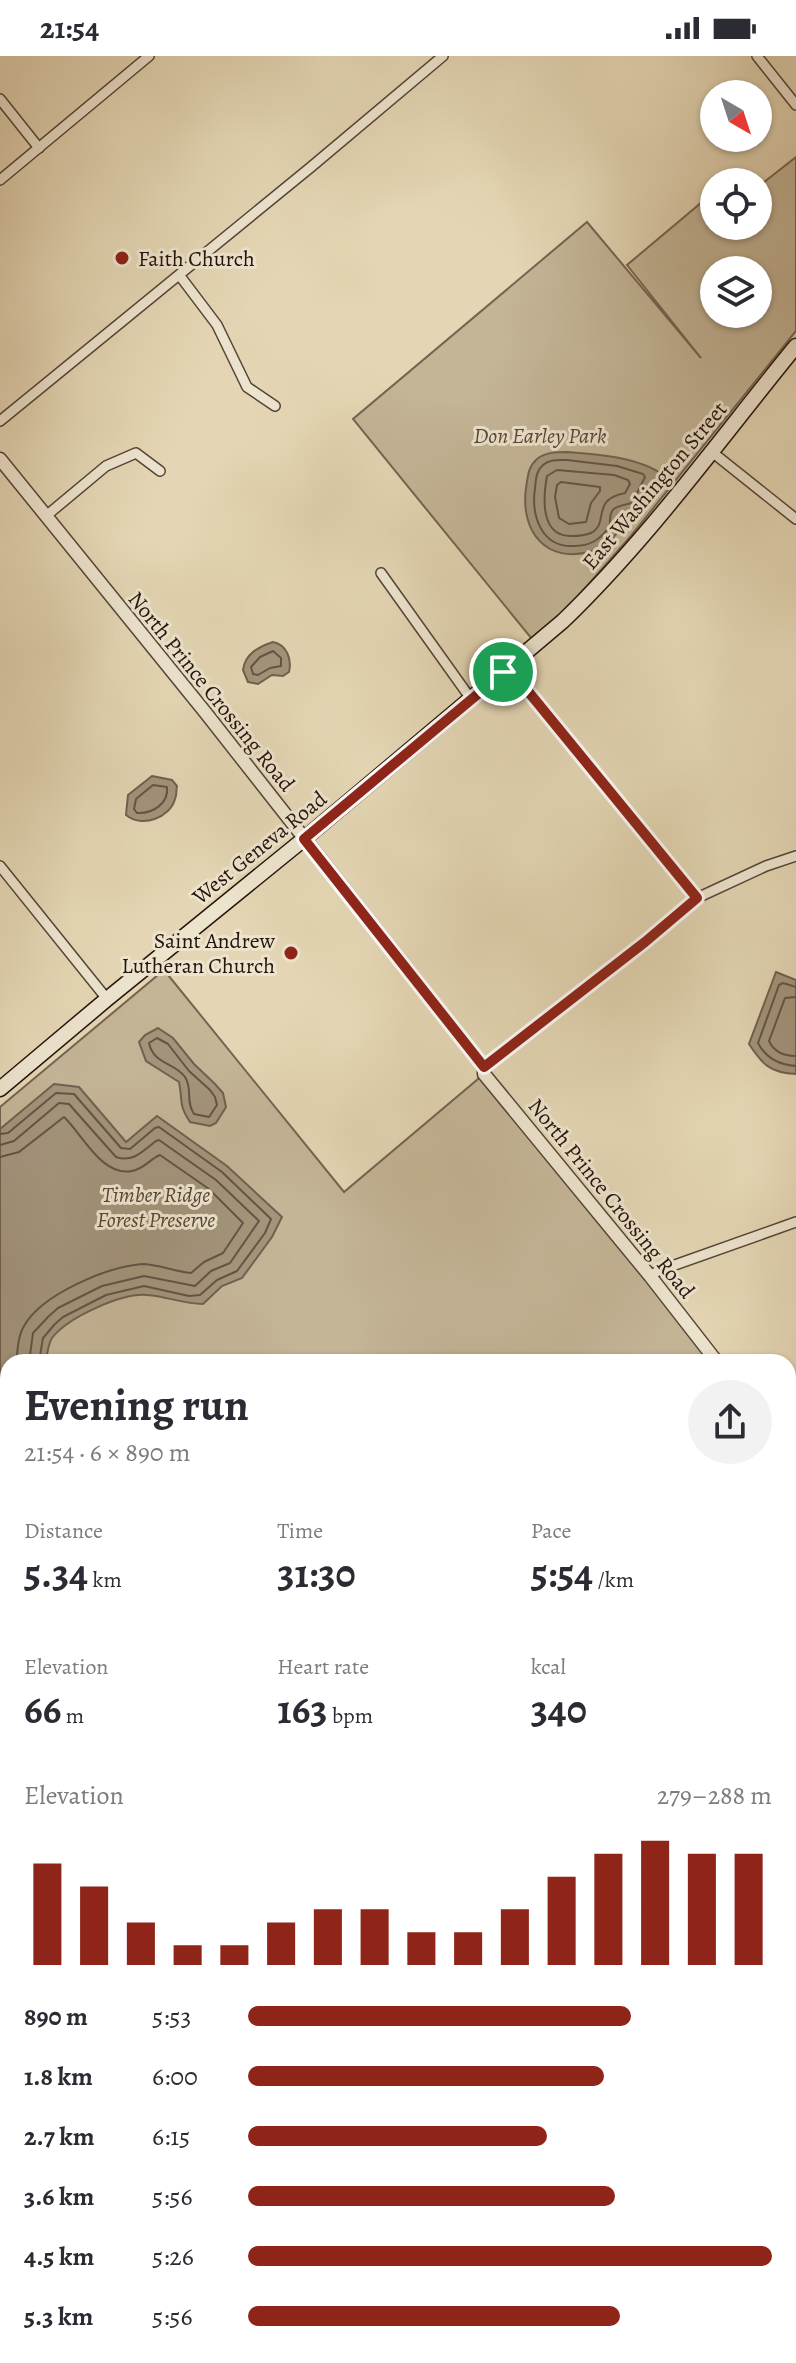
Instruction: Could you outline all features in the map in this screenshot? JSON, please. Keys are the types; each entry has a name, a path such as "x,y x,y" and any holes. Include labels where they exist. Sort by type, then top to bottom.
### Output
{"main road":[{"name":"East Washington Street","path":"509,668 608,576 796,346"},
{"name":"West Geneva Road","path":"0,1089 509,668"}],"street":[{"path":"0,180 149,56"},
{"path":"0,421 180,276 443,56"},
{"path":"757,56 796,105"},
{"path":"0,99 39,148"},
{"path":"180,276 217,325 247,387 275,406"},
{"path":"712,452 796,519"},
{"path":"46,516 106,466 136,453 160,471"},
{"name":"North Prince Crossing Road","path":"0,459 484,1067 484,1074 711,1354"},
{"path":"381,573 471,699"},
{"path":"509,668 697,898"},
{"path":"484,1067 697,898 766,866 796,856"},
{"path":"0,866 107,999"},
{"path":"650,1276 796,1222"}],"green space":[{"name":"Don Earley Park","path":"796,157 796,331 630,537 536,644 353,419 587,222 701,358 627,265 700,204 700,240 772,240 772,176"},
{"name":"Timber Ridge Forest Preserve","path":"164,970 344,1192 484,1074 711,1354 0,1354 0,1107"}],"water":[{"path":"567,452 630,460 663,475 650,486 638,509 619,515 618,531 612,539 596,550 576,554 549,549 540,541 532,531 525,504 528,476 534,462 548,454"},
{"path":"273,642 282,646 287,653 289,672 283,676 272,675 258,684 248,682 243,670 249,655"},
{"path":"152,776 172,780 177,786 172,806 155,819 132,819 126,815 128,795"},
{"path":"776,972 796,980 796,1074 780,1072 768,1066 749,1044"},
{"path":"158,1028 173,1038 223,1093 226,1107 216,1123 210,1126 190,1122 182,1106 179,1082 146,1061 139,1042"},
{"path":"54,1084 79,1087 126,1142 157,1116 227,1166 282,1217 272,1237 242,1278 222,1286 203,1304 136,1295 110,1302 70,1322 51,1340 47,1354 0,1354 0,1129"}],"place":[{"name":"Faith Church","path":"122,258"},
{"name":"Saint Andrew Lutheran Church","path":"291,953"}],"route":[{"path":"509,668 697,898 484,1067 304,839 503,672 509,668"}]}
